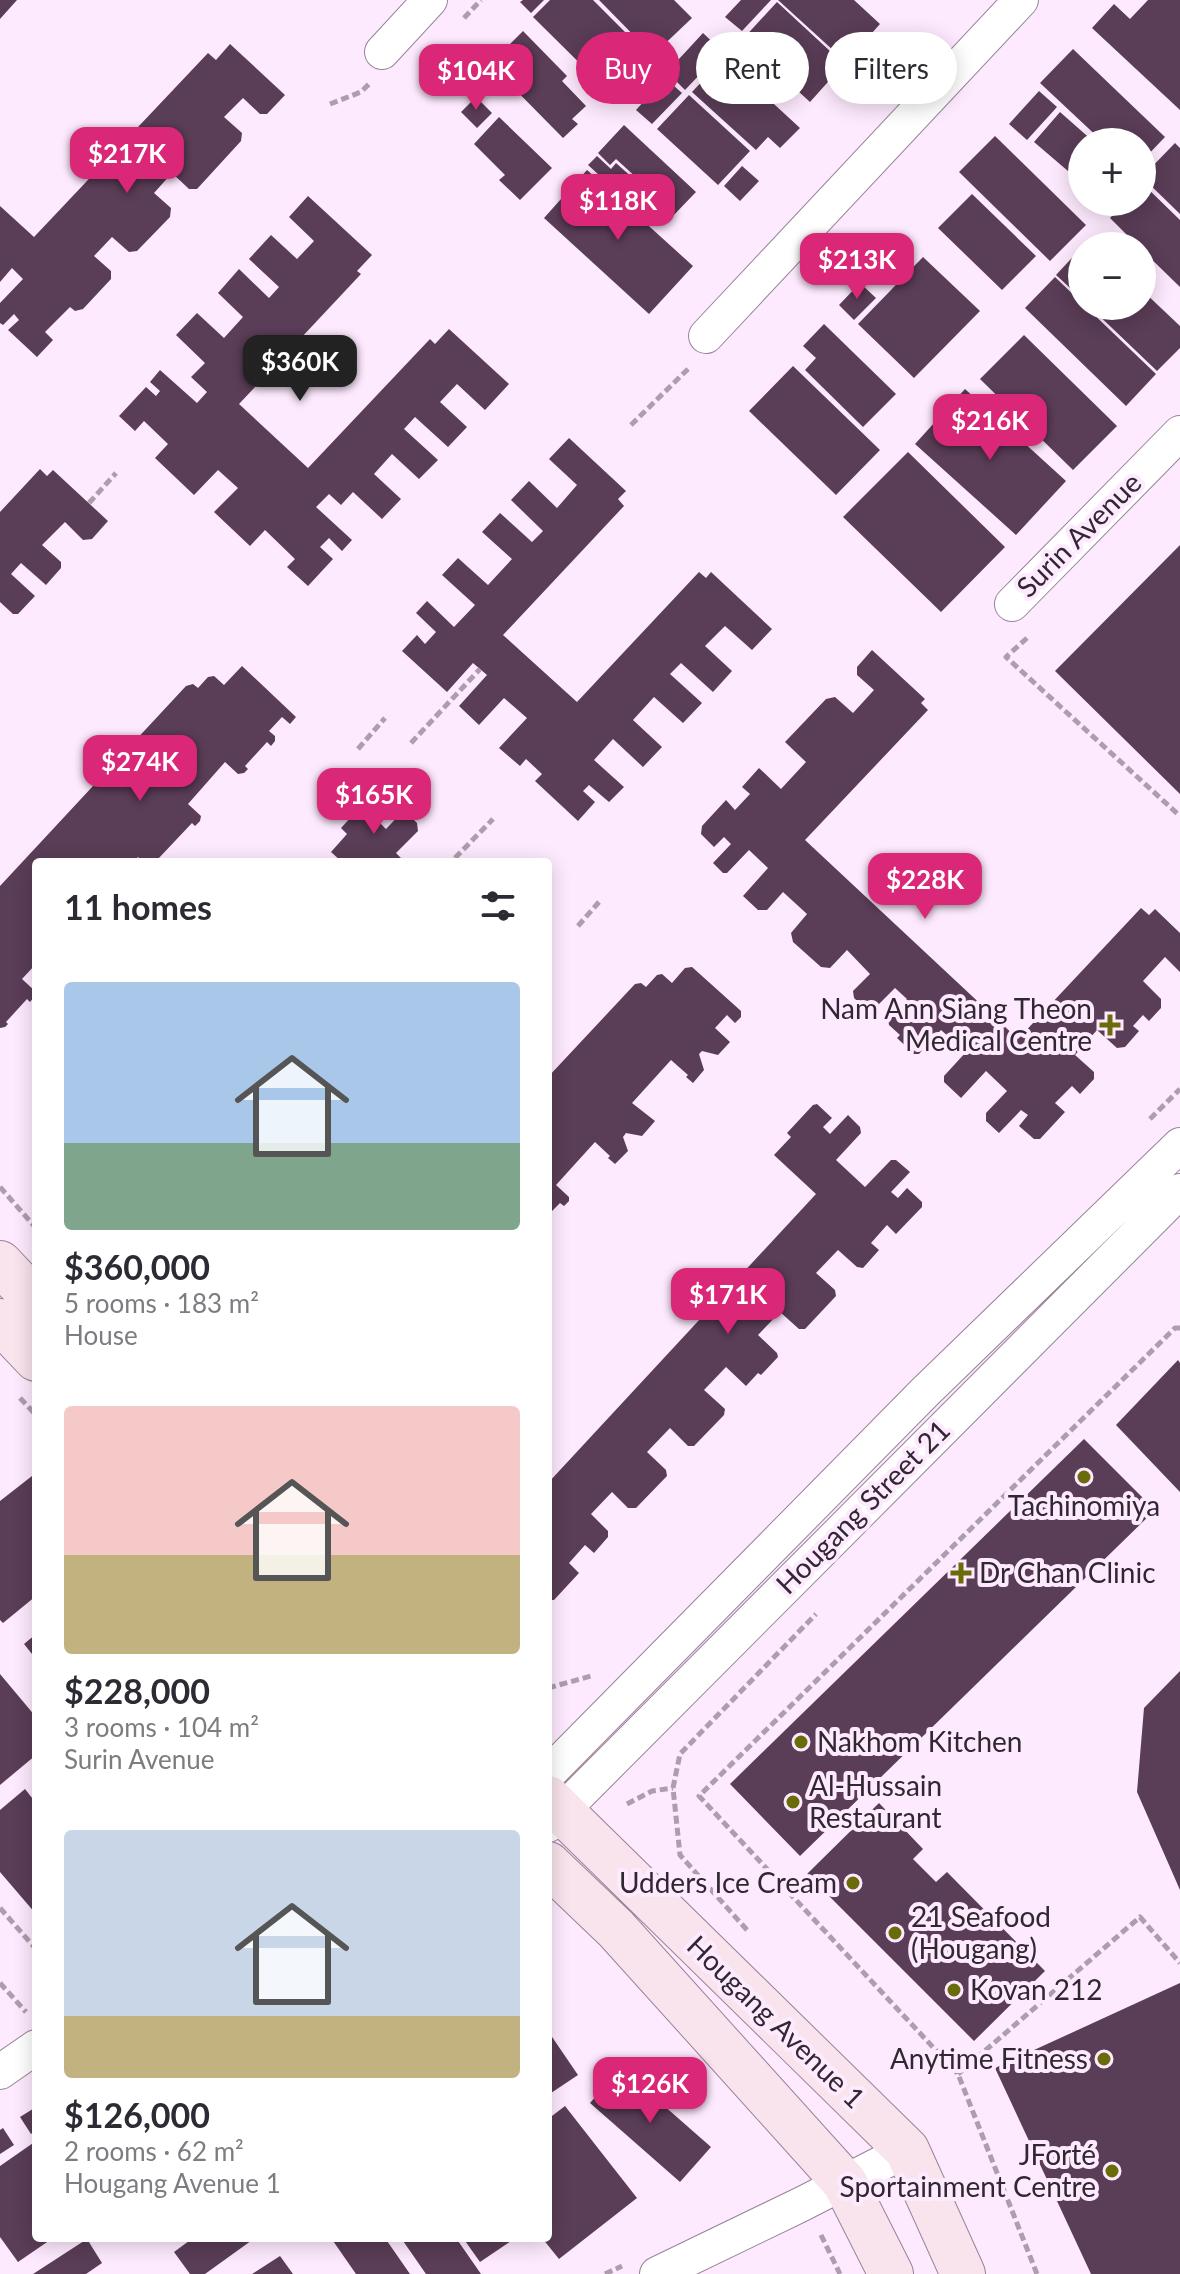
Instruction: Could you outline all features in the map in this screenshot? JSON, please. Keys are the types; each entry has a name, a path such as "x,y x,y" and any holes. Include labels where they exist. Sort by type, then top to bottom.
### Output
{"main road":[{"path":"0,1263 32,1297"},
{"path":"0,1321 32,1355"},
{"name":"Hougang Avenue 1","path":"552,1803 907,2150 963,2274"},
{"name":"Hougang Avenue 1","path":"552,1868 616,1929 845,2183 891,2274"}],"street":[{"path":"382,52 430,0"},
{"path":"706,336 1021,0"},
{"name":"Surin Avenue","path":"1012,604 1180,433"},
{"name":"Hougang Street 21","path":"552,1801 925,1392 1180,1145"},
{"name":"Hougang Street 21","path":"552,1801 1180,1191"},
{"path":"0,2072 32,2050"},
{"path":"657,2274 907,2150"}],"path":[{"path":"330,104 361,92"},
{"path":"631,425 667,390"},
{"path":"89,503 116,473"},
{"path":"1014,650 1006,657 1180,816"},
{"path":"411,743 480,669"},
{"path":"358,749 385,718"},
{"path":"455,858 493,819"},
{"path":"578,926 599,902"},
{"path":"0,1187 32,1223"},
{"path":"1037,2274 958,2074 699,1796 1175,1328 1180,1328"},
{"path":"680,1855 673,1788 680,1754 817,1612"},
{"path":"552,1687 562,1685"},
{"path":"627,1804 652,1791 673,1788"},
{"path":"0,1908 32,1944"},
{"path":"958,2074 1140,1917 1180,1963"},
{"path":"0,1983 32,2019"},
{"path":"802,2204 840,2274"}],"building":[{"path":"0,0 17,0 0,19"},
{"path":"544,0 531,13 520,2"},
{"path":"550,0 593,0 625,32 576,32 576,59 533,17"},
{"path":"599,0 674,0 692,18 677,32 630,32"},
{"path":"741,0 771,0 742,31 725,17"},
{"path":"778,0 854,0 880,24 873,32 825,32 825,43"},
{"path":"1148,0 1180,0 1180,110 1092,28 1114,4 1130,19"},
{"path":"777,2 825,46 825,85 810,102 809,32 749,32"},
{"path":"523,31 567,76 562,81 576,96 576,104 586,106 572,119 578,124 563,138 490,64"},
{"path":"696,41 696,78 685,90 680,85 680,58"},
{"path":"230,44 285,95 267,114 260,114 243,98 224,117 242,133 241,141 197,189 189,189 172,173 154,193 171,208 170,217 137,251 129,252 112,237 94,256 111,271 111,279 83,309 75,311 70,307 45,332 53,340 37,357 8,330 19,320 14,314 3,325 0,323 0,303 23,279 12,268 0,282 0,206 34,237 208,53 216,60"},
{"path":"1073,49 1156,128 1088,128 1040,83"},
{"path":"1039,91 1057,107 1027,140 1009,124"},
{"path":"689,95 750,151 718,185 657,129"},
{"path":"476,97 492,113 477,128 461,112"},
{"path":"641,104 671,104 652,124 636,110"},
{"path":"705,104 774,104 800,128 780,148 768,137 756,150"},
{"path":"1060,112 1078,128 1068,128 1068,171 1034,142"},
{"path":"499,117 552,168 520,200 499,180 505,175 474,144"},
{"path":"624,125 696,192 670,219 643,195 649,189 616,159 610,165 598,153"},
{"path":"1156,128 1165,137 1156,146"},
{"path":"995,136 1068,207 1068,216 1077,216 1086,225 1079,232 1068,232 1068,243 1050,261 959,172"},
{"path":"1175,143 1180,148 1180,214 1156,191 1156,163"},
{"path":"597,156 611,169 616,163 645,189 631,204 588,165"},
{"path":"742,166 759,181 740,201 724,186"},
{"path":"587,170 693,266 649,314 544,218"},
{"path":"972,194 1036,256 1002,290 938,228"},
{"path":"308,196 372,255 357,271 361,274 239,404 308,468 430,339 435,344 449,329 509,384 485,410 457,384 440,402 467,427 448,447 415,417 404,429 438,460 419,479 392,454 374,474 401,499 382,519 353,492 341,505 329,494 316,507 352,540 342,551 329,538 320,547 333,559 308,586 287,567 295,559 265,530 250,546 214,512 238,488 218,470 194,495 155,458 168,444 144,421 135,431 119,416 146,387 156,396 160,391 150,382 160,370 197,403 207,392 191,377 205,363 176,335 197,313 224,338 243,317 218,293 239,269 269,298 279,287 249,259 271,235 297,259 314,241 289,217"},
{"path":"1156,197 1180,220 1180,287 1156,264 1156,232 1124,232 1110,218 1156,216"},
{"path":"923,257 980,311 914,378 858,324"},
{"path":"1068,262 1068,286 1056,275"},
{"path":"1055,277 1068,290 1068,320 1100,320 1156,374 1126,406 1025,308"},
{"path":"860,283 876,298 854,320 839,305"},
{"path":"1156,303 1180,326 1180,348 1157,371 1104,320 1156,320"},
{"path":"824,324 896,394 863,427 805,370 816,358 803,346"},
{"path":"1024,335 1117,426 1073,470 980,379"},
{"path":"793,366 880,450 836,495 749,411"},
{"path":"965,389 1066,481 1016,535 915,444"},
{"path":"569,438 626,491 618,499 624,506 503,635 577,702 699,572 706,578 711,572 772,629 752,650 725,626 705,646 732,671 713,692 681,663 670,674 702,703 683,723 654,697 633,720 662,747 643,767 613,739 594,760 624,787 609,802 589,785 583,791 595,802 578,821 535,781 542,774 526,759 520,766 499,748 527,718 504,698 479,725 459,706 487,675 473,663 447,692 402,651 417,635 425,644 436,632 416,613 427,601 454,627 475,605 442,575 458,558 488,585 512,559 482,532 500,513 532,542 543,531 511,500 529,481 557,508 577,485 549,459"},
{"path":"908,452 1005,547 941,612 843,517"},
{"path":"40,469 47,476 53,470 108,521 92,539 83,540 65,522 42,545 61,562 61,568 46,585 21,563 11,574 35,596 18,614 13,614 0,602 0,512"},
{"path":"1180,545 1180,794 1055,671"},
{"path":"872,650 925,699 921,703 928,710 805,840 1018,1039 1141,908 1149,915 1155,909 1180,933 1180,972 1165,957 1143,981 1161,999 1161,1008 1149,1021 1143,1015 1133,1026 1139,1031 1125,1047 1117,1048 1097,1030 1075,1055 1094,1072 1094,1079 1080,1094 1072,1086 1055,1103 1065,1112 1040,1139 1034,1139 1019,1126 1028,1115 1021,1110 999,1133 986,1121 986,1113 1007,1091 986,1071 961,1098 944,1082 944,1076 966,1052 941,1030 919,1054 914,1054 897,1038 900,1035 889,1025 888,1019 907,999 895,988 870,1013 854,998 853,991 870,974 847,950 830,968 821,967 793,942 791,933 807,914 783,892 767,910 758,910 743,896 768,868 749,850 727,873 723,873 713,863 731,844 724,837 714,847 701,834 702,826 726,800 735,810 750,794 742,787 759,768 781,789 806,762 785,742 826,699 835,697 853,713 874,690 857,675 857,667"},
{"path":"242,666 296,717 290,724 282,717 269,731 275,736 275,741 271,746 267,742 245,766 248,769 244,773 238,774 225,762 188,804 201,816 200,821 195,826 192,823 159,858 32,858 32,968 22,979 32,988 32,1000 30,1002 27,999 6,1022 8,1024 0,1028 0,886 186,686 193,684 198,688 208,677 214,676 224,685"},
{"path":"365,802 372,802 388,816 380,823 386,829 404,810 417,823 418,831 396,853 401,858 338,858 331,852 347,834 341,828"},
{"path":"692,967 741,1011 741,1017 735,1023 727,1015 715,1028 730,1042 718,1055 702,1051 699,1054 704,1070 693,1083 671,1060 632,1103 655,1121 642,1136 626,1133 623,1137 628,1151 615,1164 595,1142 556,1185 569,1197 569,1201 564,1206 560,1203 552,1211 552,1073 635,984 641,983 646,987 662,974 672,983 685,968"},
{"path":"817,1104 832,1118 823,1127 830,1134 848,1115 860,1127 861,1133 836,1160 865,1187 891,1160 896,1160 910,1172 891,1192 898,1198 907,1188 922,1202 922,1207 896,1234 887,1225 871,1243 879,1250 863,1268 857,1267 838,1250 816,1273 835,1290 836,1296 805,1329 799,1329 780,1312 758,1335 778,1357 761,1375 758,1373 746,1386 726,1367 704,1390 725,1409 724,1415 694,1446 688,1446 670,1428 647,1452 666,1470 667,1476 636,1508 628,1508 612,1492 591,1514 608,1531 608,1537 594,1553 585,1545 569,1563 579,1573 552,1600 552,1479 816,1194 774,1155 791,1137 787,1133"},
{"path":"1178,1360 1180,1363 1180,1492 1116,1425"},
{"path":"1084,1439 1155,1510 800,1856 730,1784"},
{"path":"32,1476 32,1599 3,1623 0,1620 0,1501"},
{"path":"32,1637 32,1654 24,1644"},
{"path":"1180,1671 1180,1890 1137,1792 1144,1708"},
{"path":"0,1674 32,1712 32,1758 0,1785"},
{"path":"25,1789 32,1798 32,1909 0,1872 0,1810"},
{"path":"879,1803 923,1849 913,1859 936,1882 947,1872 1045,1971 974,2041 807,1874"},
{"name":"JForté Sportainment Centre","path":"1180,1983 1180,2274 1091,2274 995,2068"},
{"path":"552,2037 578,2075 552,2092"},
{"path":"621,2068 711,2147 680,2182 590,2103"},
{"path":"565,2106 637,2198 559,2259 545,2242 552,2242 552,2116"},
{"path":"32,2110 31,2134 20,2117"},
{"path":"3,2128 14,2145 0,2154 0,2130"},
{"path":"32,2144 32,2242 47,2242 18,2262 0,2237 0,2166"},
{"path":"82,2242 89,2242 102,2263 86,2274 33,2274"},
{"path":"188,2242 249,2242 205,2274 190,2274 174,2252"},
{"path":"334,2242 388,2242 410,2274 356,2274"},
{"path":"404,2242 459,2242 481,2274 426,2274"},
{"path":"466,2242 510,2242 480,2262"},
{"path":"280,2256 293,2274 252,2274"}],"place":[{"name":"Nam Ann Siang Theon Medical Centre","path":"1110,1025"},
{"name":"Tachinomiya","path":"1084,1477"},
{"name":"Dr Chan Clinic","path":"961,1573"},
{"name":"Nakhom Kitchen","path":"801,1742"},
{"name":"Al-Hussain Restaurant","path":"793,1802"},
{"name":"Udders Ice Cream","path":"853,1883"},
{"name":"21 Seafood (Hougang)","path":"895,1933"},
{"name":"Kovan 212","path":"954,1990"},
{"name":"Anytime Fitness","path":"1104,2059"},
{"name":"JForté Sportainment Centre","path":"1112,2171"}]}
